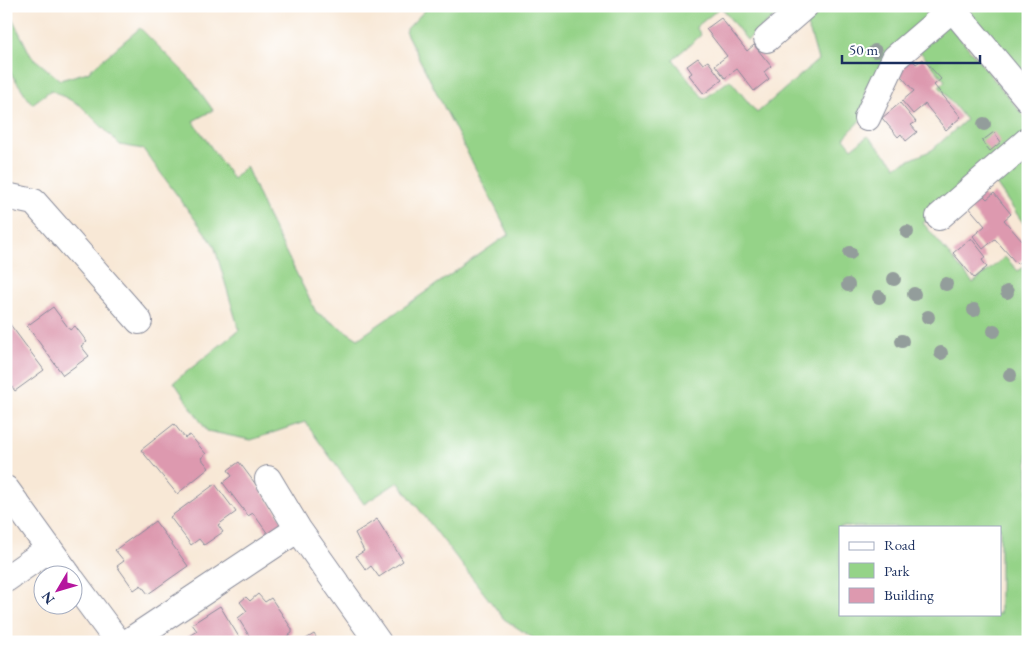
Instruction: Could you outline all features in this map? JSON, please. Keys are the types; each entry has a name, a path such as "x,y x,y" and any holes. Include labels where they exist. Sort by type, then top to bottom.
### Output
{"street":[{"path":"768,40 805,6"},
{"path":"867,118 895,58 951,8 1028,99"},
{"path":"939,217 1028,140"},
{"path":"6,196 34,202 139,321"},
{"path":"268,479 298,529 378,642"},
{"path":"6,489 62,566"},
{"path":"128,642 298,529"},
{"path":"6,579 49,549"},
{"path":"82,593 118,642"}],"green space":[{"path":"6,6 31,56 60,80 88,72 140,28 190,78 213,110 193,121 233,179 246,166 267,215 316,312 358,339 509,234 405,31 429,6 787,6 747,40 721,7 696,27 701,35 673,59 704,99 730,80 757,113 818,60 811,35 803,17 816,6 934,6 939,12 890,56 866,87 863,117 844,138 852,148 868,136 896,166 932,150 966,120 939,86 945,81 917,48 947,22 1028,121 1028,133 923,223 973,283 1005,257 1018,271 1028,264 1028,642 539,642 504,619 398,482 364,504 305,422 251,440 207,431 174,382 239,330 214,245 143,149 120,145 80,105 51,90 32,104 6,66"},
{"path":"961,6 1028,6 1028,86"},
{"path":"1028,155 1028,230 994,181"}],"building":[{"path":"721,18 747,51 754,45 771,66 764,72 769,79 754,91 737,69 725,78 715,65 727,56 706,29"},
{"path":"698,58 703,64 708,61 722,80 704,94 689,75 692,73 687,66"},
{"path":"911,58 916,64 923,59 941,79 934,85 961,117 946,130 925,104 913,114 902,101 914,91 896,70"},
{"path":"900,103 916,122 911,125 917,132 906,141 901,134 898,137 882,118"},
{"path":"994,132 1001,142 990,151 982,141"},
{"path":"981,193 987,199 994,193 1011,214 1004,220 1028,248 1028,255 1017,264 995,239 983,249 973,236 985,226 967,205"},
{"path":"971,238 986,257 982,260 987,267 974,278 953,253"},
{"path":"53,307 70,330 75,326 87,342 81,346 89,356 63,375 27,326"},
{"path":"9,323 44,370 15,391 6,379 6,326"},
{"path":"174,424 185,438 190,435 206,454 201,458 209,468 177,494 141,450"},
{"path":"239,462 284,522 268,534 253,513 248,516 223,483 232,476 228,470"},
{"path":"215,484 236,512 218,525 223,532 204,545 199,539 191,545 170,517"},
{"path":"377,519 403,561 379,577 371,566 366,570 356,556 364,551 355,533"},
{"path":"155,521 188,566 148,594 141,585 134,590 117,566 124,561 115,550"},
{"path":"258,594 265,602 271,598 292,629 292,633 279,642 253,642 238,618 247,611 240,602 246,597 250,601"},
{"path":"220,606 242,642 189,642 187,637 197,631 192,624"},
{"path":"314,634 319,642 301,642"}]}
